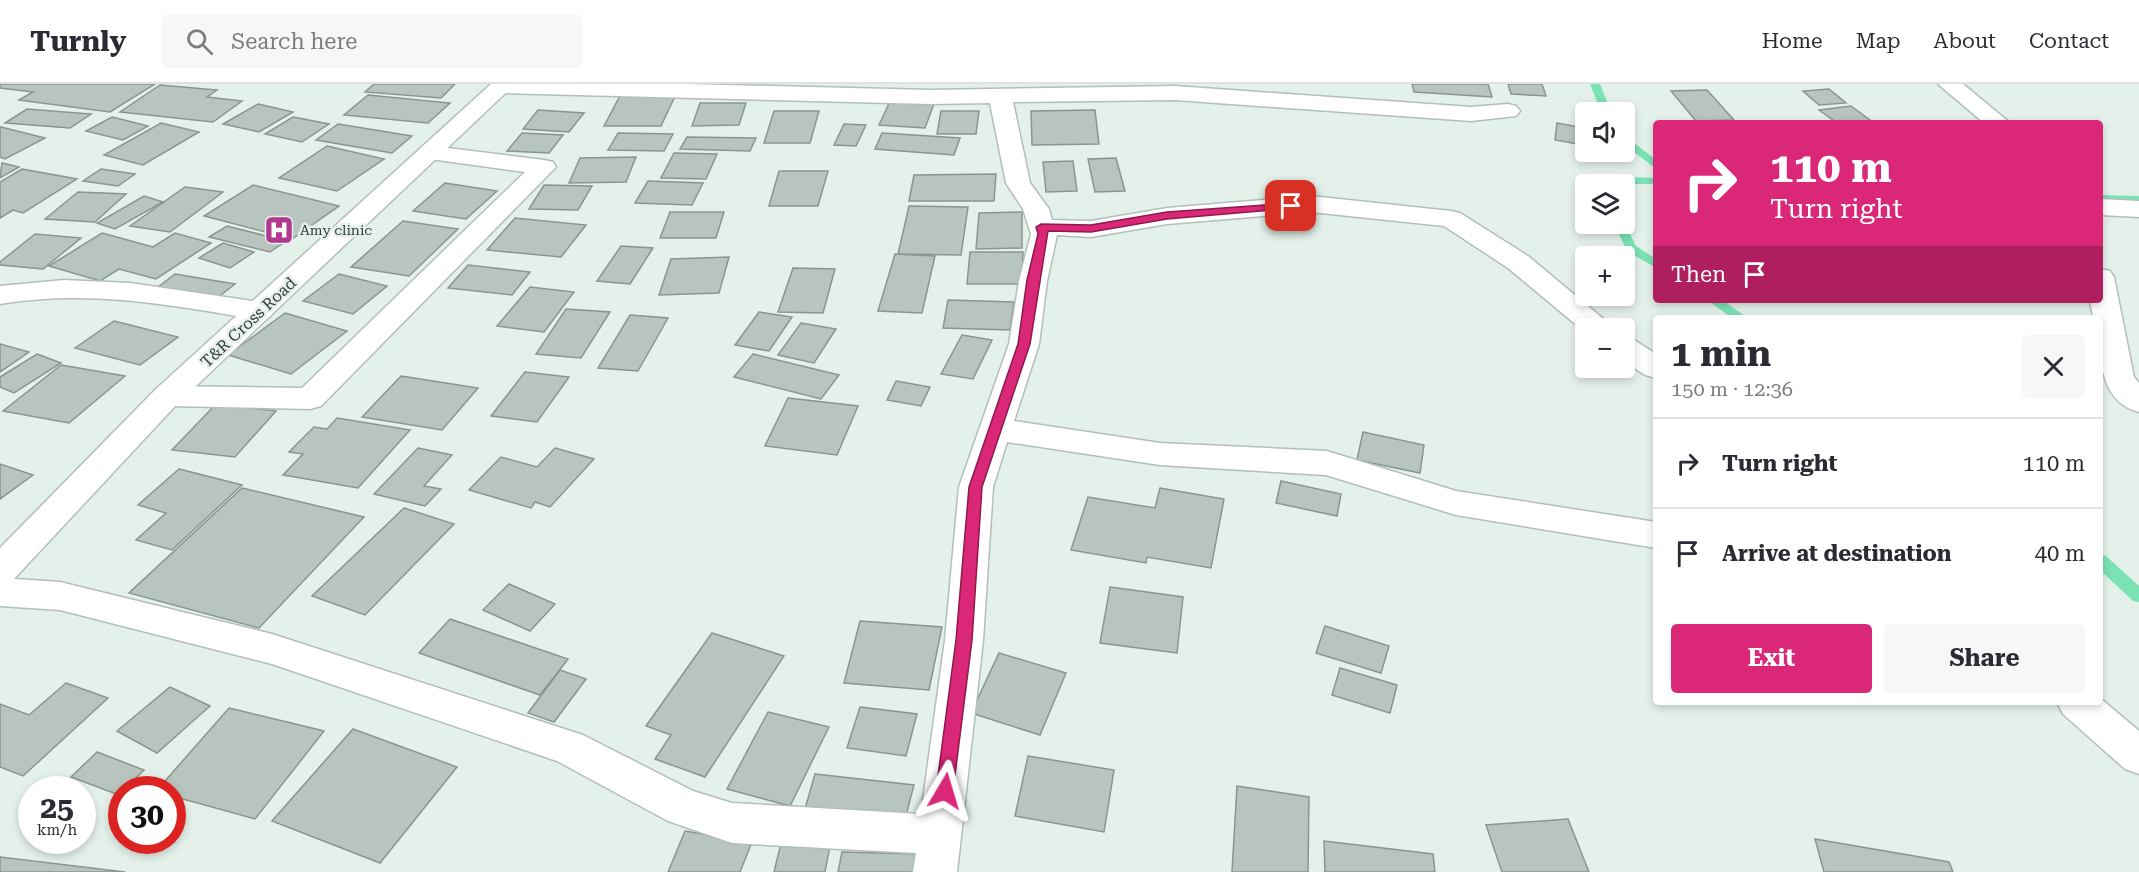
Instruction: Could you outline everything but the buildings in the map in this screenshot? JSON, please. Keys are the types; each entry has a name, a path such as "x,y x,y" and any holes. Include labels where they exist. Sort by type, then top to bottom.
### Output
{"street":[{"path":"1950,84 1994,120"},
{"path":"504,85 931,90 1000,96 1175,89 1471,114 1508,111"},
{"name":"T&R Cross Road","path":"0,570 167,396 504,85"},
{"path":"0,592 60,596 272,649 569,748 683,807 732,823 937,853 964,640 976,487 1024,344 1033,280 1044,234 1032,202 1018,183 1000,96"},
{"path":"167,396 310,399 544,167 432,153"},
{"path":"1041,227 1091,229 1167,216 1311,204 1451,219 1518,261 1585,318"},
{"path":"2103,207 2139,209"},
{"path":"0,296 26,290 129,290 260,311"},
{"path":"2103,293 2119,380 2139,402"},
{"path":"1635,354 1653,366"},
{"path":"995,429 1160,454 1327,463 1456,503 1653,535"},
{"path":"2080,705 2139,756"}],"waterway":[{"path":"1595,84 1602,102"},
{"path":"1635,148 1653,163"},
{"path":"1635,180 1653,181"},
{"path":"2103,198 2139,199"},
{"path":"1625,234 1631,248 1653,262"},
{"path":"1718,303 1736,315"},
{"path":"2103,563 2139,596"}],"place":[{"name":"Amy clinic","path":"279,230"}],"route":[{"path":"945,791 964,640 976,487 1024,344 1033,280 1044,234 1041,227 1091,229 1167,216 1291,206"}]}
